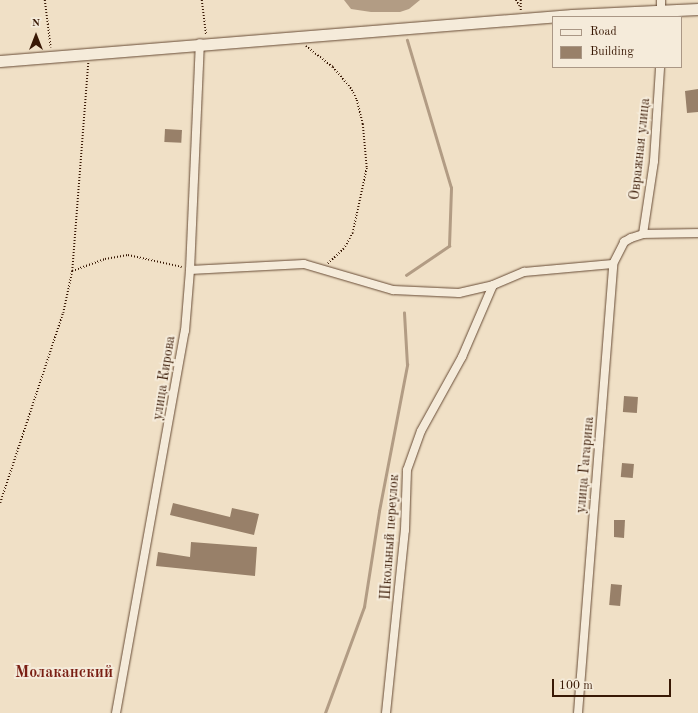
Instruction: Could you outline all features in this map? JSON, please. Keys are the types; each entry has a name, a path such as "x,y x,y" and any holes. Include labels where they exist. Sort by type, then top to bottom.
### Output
{"main road":[{"path":"568,16 661,9 698,9"},
{"path":"0,61 204,43 552,17"}],"street":[{"name":"улица Кирова","path":"116,713 127,641 170,421 185,331 204,43"},
{"name":"Овражная улица","path":"643,234 654,160 660,68"},
{"path":"643,234 698,232"},
{"name":"улица Гагарина","path":"578,713 613,264 624,242 643,234"},
{"path":"190,270 304,264 361,283 414,293 459,293 493,285 524,272 542,268 613,264"},
{"name":"Школьный переулок","path":"386,713 404,537 407,470 421,431 462,357 493,285"}],"path":[{"path":"45,0 52,56"},
{"path":"202,0 204,43"},
{"path":"516,0 521,7"},
{"path":"301,36 311,51 333,67 352,90 357,100 364,131 367,168 353,233 344,249 322,269"},
{"path":"0,502 63,313 72,271 89,53"},
{"path":"72,271 105,259 128,255 190,270"}],"shaded area":[{"path":"344,0 420,0 409,9 400,12 371,12 351,9"}],"building":[{"path":"698,89 698,112 687,113 685,91"},
{"path":"165,129 182,130 181,143 164,142"},
{"path":"624,396 638,397 637,413 623,412"},
{"path":"622,463 634,464 633,478 621,477"},
{"path":"173,503 230,517 232,508 259,514 254,535 170,515"},
{"path":"614,520 625,520 624,538 614,537"},
{"path":"191,542 257,547 255,576 156,566 158,552 190,557"},
{"path":"611,584 622,585 620,606 609,605"}],"waterway":[{"path":"406,275 449,246 451,188 407,40"},
{"path":"325,713 364,607 379,511 407,365 404,313"}],"district":[{"name":"Молаканский","path":"64,673"}]}
